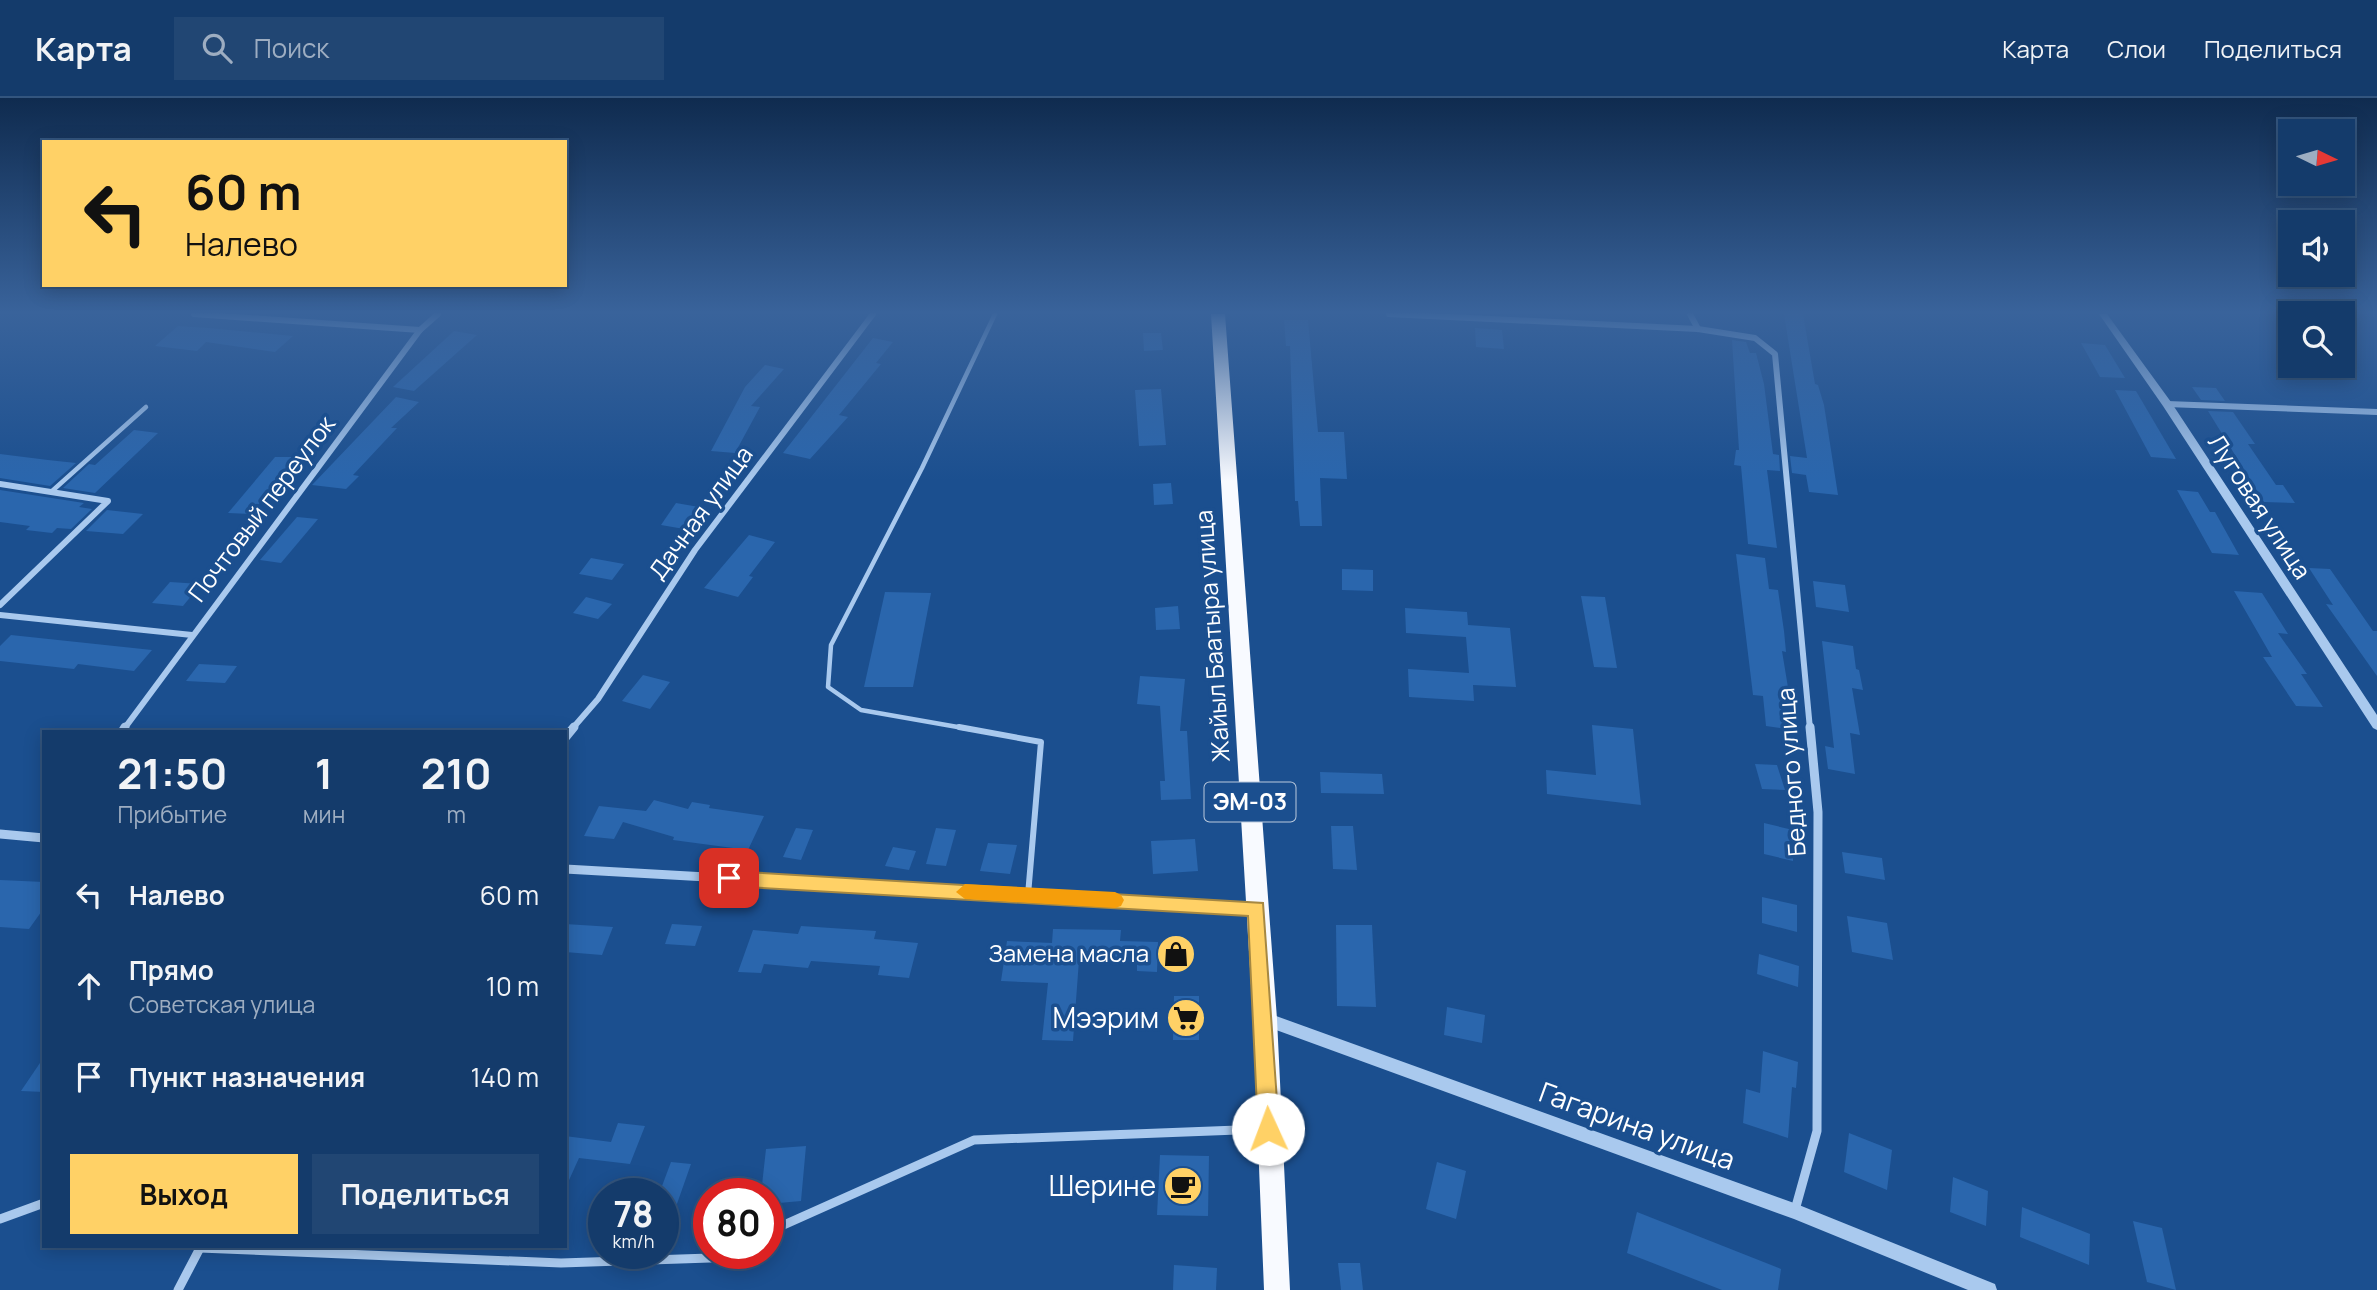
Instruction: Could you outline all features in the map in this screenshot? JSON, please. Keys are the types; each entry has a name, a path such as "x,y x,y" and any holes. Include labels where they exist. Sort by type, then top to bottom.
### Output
{"highway":[{"name":"Жайыл Баатыра улица","path":"1222,370 1265,1019 1276,1290"}],"street":[{"name":"Почтовый переулок","path":"123,730 390,370"},
{"name":"Дачная улица","path":"567,736 598,699 695,550 831,370"},
{"name":"Бедного улица","path":"1777,370 1818,812 1817,1131 1794,1211"},
{"name":"Луговая улица","path":"2143,370 2377,725"},
{"path":"2167,404 2377,412"},
{"path":"0,484 108,501 0,605"},
{"path":"0,615 192,635"},
{"path":"0,834 42,838"},
{"path":"567,869 1257,909"},
{"name":"Гагарина улица","path":"1265,1019 1794,1211 1989,1290"},
{"path":"784,1225 974,1140 1268,1129"},
{"path":"0,1219 42,1204"},
{"path":"178,1290 198,1248"},
{"path":"222,1248 561,1262 693,1258"}],"lane":[{"path":"969,370 922,468 831,645 828,687 861,710 1041,742 1028,895"},
{"path":"51,492 146,408"}],"building":[{"path":"412,370 438,370 414,391 393,387"},
{"path":"761,370 783,370 751,406 760,407 735,453 711,451 745,387"},
{"path":"848,370 876,370 839,415 848,417 810,459 783,453"},
{"path":"1291,370 1312,370 1318,432 1344,432 1347,479 1320,478 1322,526 1300,526 1298,501 1295,501"},
{"path":"1734,370 1760,370 1773,454 1779,455 1780,471 1767,470 1777,548 1748,544 1741,466 1734,465 1736,450 1739,450"},
{"path":"1793,370 1813,370 1824,405 1838,495 1809,492 1806,475 1792,473 1790,456 1807,458"},
{"path":"2096,370 2120,370 2125,378 2100,377"},
{"path":"2192,387 2216,388 2225,401 2201,400"},
{"path":"1161,389 1166,445 1139,446 1135,390"},
{"path":"2115,390 2136,391 2176,459 2151,457"},
{"path":"396,397 419,402 391,428 397,428 353,475 359,476 346,489 312,485"},
{"path":"2208,411 2233,412 2255,444 2248,444 2276,485 2283,485 2295,503 2264,502"},
{"path":"134,430 158,433 95,493 63,488 89,464 95,465"},
{"path":"0,454 76,463 50,486 0,478"},
{"path":"275,457 295,457 251,514 228,513"},
{"path":"1171,483 1173,504 1154,505 1153,484"},
{"path":"0,490 84,503 79,507 92,509 71,529 57,528 52,533 26,530 30,526 0,522"},
{"path":"2177,490 2198,492 2210,512 2215,512 2239,555 2212,553"},
{"path":"676,503 699,507 684,529 661,525"},
{"path":"107,510 143,514 123,534 86,531"},
{"path":"297,517 318,519 281,563 260,560"},
{"path":"749,535 775,542 749,576 753,577 738,597 704,588"},
{"path":"1736,554 1765,558 1769,589 1778,590 1786,652 1782,651 1795,730 1766,726 1763,696 1753,695"},
{"path":"591,558 624,564 612,580 579,574"},
{"path":"2309,568 2330,569 2373,631 2377,631 2377,676 2326,604 2333,605"},
{"path":"1342,569 1373,570 1373,591 1342,590"},
{"path":"1813,581 1845,585 1849,612 1816,607"},
{"path":"170,582 201,584 183,606 152,603"},
{"path":"2234,591 2262,593 2288,634 2278,633 2307,674 2301,674 2323,707 2296,706 2263,657 2272,657"},
{"path":"885,592 931,593 913,687 864,687"},
{"path":"1581,596 1605,597 1617,668 1594,667"},
{"path":"586,597 612,604 598,619 573,613"},
{"path":"1178,606 1180,629 1156,630 1155,608"},
{"path":"1405,608 1467,612 1468,625 1510,628 1516,687 1473,685 1474,701 1409,697 1408,669 1469,673 1466,637 1406,633"},
{"path":"11,635 152,650 134,671 78,664 74,669 0,661 0,646"},
{"path":"1822,641 1853,646 1856,669 1859,670 1863,690 1852,688 1860,735 1850,733 1855,774 1828,769 1825,746 1834,748"},
{"path":"199,664 237,666 225,683 186,681"},
{"path":"643,675 670,682 650,709 622,701"},
{"path":"1140,676 1185,679 1180,731 1187,731 1191,799 1161,800 1160,781 1165,781 1160,706 1137,704"},
{"path":"1592,725 1633,729 1641,805 1547,794 1546,770 1596,775"},
{"path":"1755,764 1777,765 1785,790 1762,789"},
{"path":"1320,772 1382,774 1384,794 1321,793"},
{"path":"654,800 688,809 692,802 710,805 709,808 764,816 748,850 673,840 674,837 623,822 614,839 584,836 599,806 646,811"},
{"path":"1764,823 1793,830 1793,861 1764,854"},
{"path":"1331,826 1353,826 1357,870 1333,869"},
{"path":"796,828 813,830 801,860 783,857"},
{"path":"936,828 956,830 946,866 926,864"},
{"path":"1195,839 1198,871 1153,874 1151,841"},
{"path":"988,843 1017,845 1010,874 980,871"},
{"path":"893,847 916,851 909,870 885,866"},
{"path":"1842,852 1882,858 1885,880 1845,873"},
{"path":"0,880 42,882 42,911 29,929 0,927"},
{"path":"1762,897 1797,905 1797,932 1762,923"},
{"path":"1847,916 1887,923 1893,960 1852,952"},
{"path":"567,924 613,927 602,955 567,952"},
{"path":"672,924 702,926 695,946 665,944"},
{"path":"1336,925 1372,925 1376,1007 1337,1006"},
{"path":"801,926 876,931 874,939 918,943 909,978 878,975 880,966 811,961 808,968 764,964 761,973 738,972 753,930 798,934"},
{"path":"1053,929 1121,930 1120,941 1158,942 1157,972 1137,971 1137,961 1079,960 1073,1041 1042,1040 1048,983 1001,981 1007,941 1052,943"},
{"path":"1759,954 1799,966 1798,987 1757,974"},
{"name":"Мээрим","path":"1174,996 1199,996 1199,1040 1173,1040"},
{"path":"1447,1007 1485,1015 1482,1043 1444,1035"},
{"path":"1763,1051 1798,1062 1796,1088 1792,1087 1788,1138 1743,1123 1746,1089 1760,1093"},
{"path":"42,1060 42,1092 21,1091"},
{"path":"618,1123 645,1126 630,1164 579,1158 567,1185 567,1136 611,1142"},
{"path":"1849,1133 1892,1150 1887,1190 1844,1172"},
{"path":"806,1146 801,1201 784,1203 784,1178 763,1178 766,1149"},
{"name":"Шерине","path":"1160,1155 1209,1156 1208,1216 1157,1215"},
{"path":"671,1162 691,1164 679,1198 679,1178 665,1178"},
{"path":"1437,1162 1466,1171 1456,1219 1426,1209"},
{"path":"1953,1177 1988,1191 1986,1226 1950,1212"},
{"path":"2022,1207 2090,1234 2089,1265 2020,1237"},
{"path":"1637,1212 1781,1269 1778,1290 1722,1290 1627,1253"},
{"path":"2133,1221 2162,1228 2176,1290 2147,1282"},
{"path":"1338,1263 1360,1263 1363,1290 1341,1290"},
{"path":"1174,1265 1217,1268 1216,1290 1173,1290"}],"slow traffic":[{"path":"965,892 1115,900"}],"place":[{"name":"Замена масла","path":"1176,954"},
{"name":"Мээрим","path":"1186,1018"},
{"name":"Шерине","path":"1183,1186"}],"route":[{"path":"729,878 1257,909 1265,1019 1268,1129"}]}
